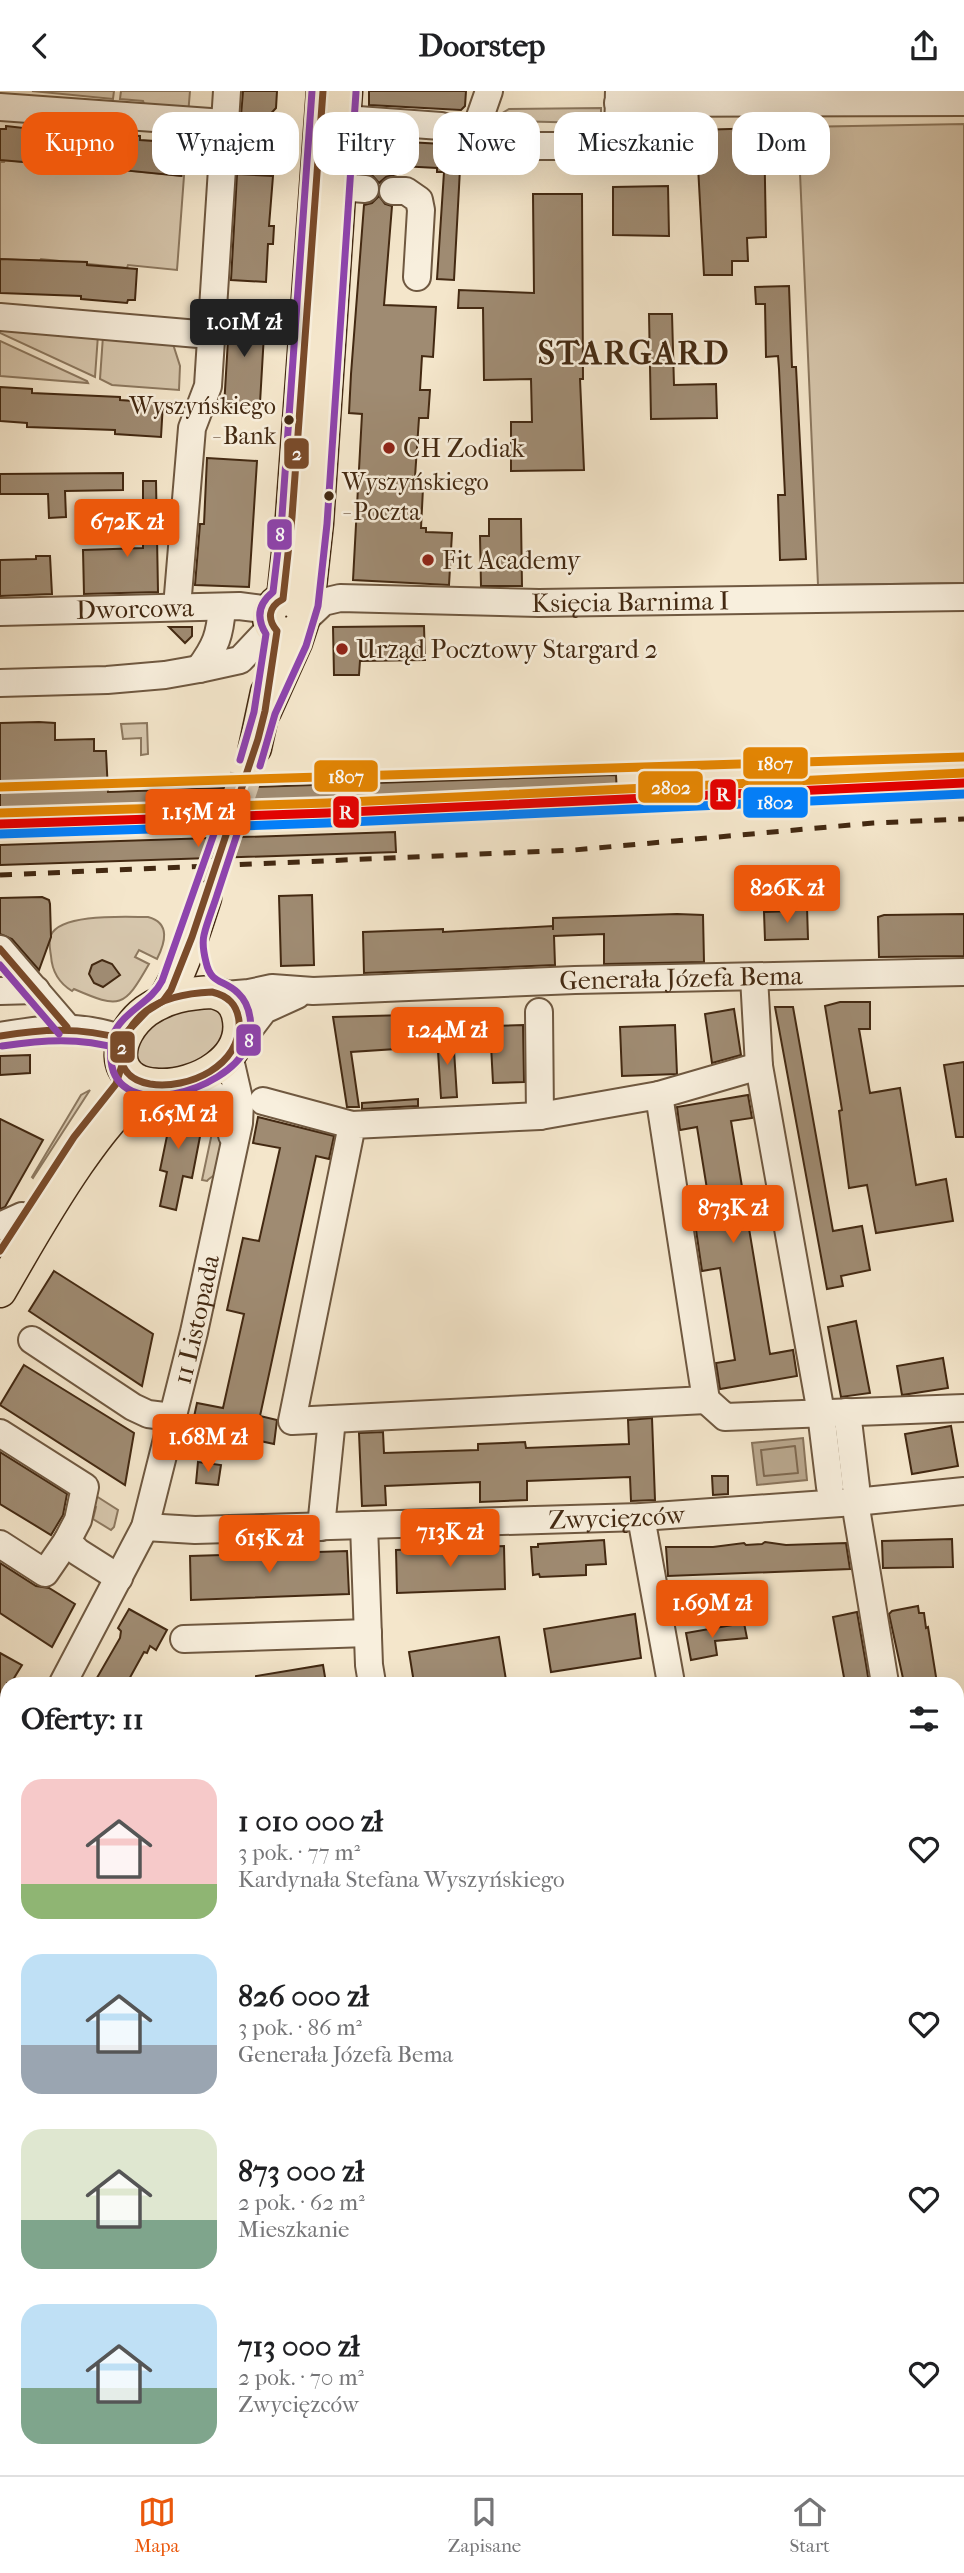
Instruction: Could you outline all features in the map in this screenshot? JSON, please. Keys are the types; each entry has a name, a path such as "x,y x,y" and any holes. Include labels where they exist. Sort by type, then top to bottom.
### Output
{"main road":[{"path":"255,748 287,618 323,91"},
{"path":"287,618 308,605 352,188 345,105"},
{"path":"163,1001 171,990 205,898"},
{"path":"0,1291 78,1163 100,1133 136,1093 154,1085 187,1082 211,1071 232,1052 240,1023 237,1009 204,985 196,968 192,937"},
{"path":"0,1251 11,1221 90,1114 113,1089 122,1052 135,1021 163,1001 182,995 218,994"},
{"path":"122,1052 128,1074 136,1080 154,1085"}],"street":[{"path":"225,112 227,91"},
{"path":"482,112 489,91"},
{"path":"540,146 604,146 613,139 616,132 618,97 964,102"},
{"path":"345,105 433,124"},
{"path":"0,107 152,118"},
{"path":"177,607 192,428 208,386 221,175"},
{"path":"393,191 406,191 419,200 421,210 417,277"},
{"path":"0,317 211,335"},
{"name":"Księcia Barnima I","path":"240,660 287,618 323,602 340,598 539,603 964,597"},
{"path":"199,669 214,648 220,631 222,607"},
{"name":"Dworcowa","path":"0,612 248,607 287,618"},
{"path":"0,683 107,680 164,675 240,660 256,679 265,711"},
{"path":"0,949 12,987 67,1027"},
{"name":"Generała Józefa Bema","path":"218,994 242,995 272,988 313,991 575,980 964,972"},
{"path":"754,977 759,1066 834,1413 884,1677"},
{"name":"Generała Józefa Bema","path":"232,1052 264,1010 285,999 313,991"},
{"path":"538,1012 540,1116"},
{"path":"0,1036 67,1027 90,1030 122,1052"},
{"name":"11 Listopada","path":"66,1677 145,1527 194,1332 239,1123 240,1103 232,1052"},
{"path":"263,1101 352,1125 540,1116 659,1095 759,1066"},
{"name":"11 Listopada","path":"187,1082 198,1084 212,1092 223,1105 233,1143"},
{"path":"659,1095 706,1400 725,1417 964,1408"},
{"path":"352,1125 292,1421 706,1400"},
{"path":"32,1340 133,1407 148,1414 173,1417"},
{"path":"321,1527 332,1419"},
{"path":"0,1433 85,1487 78,1520 45,1573 0,1544"},
{"name":"Zwycięzców","path":"145,1527 195,1530 642,1517 847,1492 964,1491"},
{"path":"642,1517 670,1677"},
{"path":"364,1525 372,1677"},
{"path":"67,1541 78,1552 119,1578"},
{"path":"184,1639 368,1633"}],"shaded area":[{"path":"32,91 114,91 113,99"},
{"path":"121,91 190,91 188,112 147,112 143,101 120,99"},
{"path":"601,108 601,112 554,112 554,122 540,122 540,112 504,112 509,109"},
{"path":"964,124 964,583 818,585 800,175 830,175 830,126"},
{"path":"0,162 21,162 21,175 138,175 138,172 152,175 184,176 177,270 41,259 0,259"},
{"path":"0,326 98,335 95,377 0,333"},
{"path":"103,336 172,341 180,366 179,390 112,385 100,379"},
{"path":"0,341 87,381 88,383 0,376"},
{"path":"147,723 148,754 141,755 141,738 123,739 121,724"},
{"path":"148,917 160,924 164,940 157,959 139,950 135,957 149,964 126,997 111,1001 102,1000 74,989 72,991 57,976 49,942 57,928 67,923 95,918"},
{"path":"194,1003 223,1011 227,1034 208,1053 190,1065 168,1069 141,1067 132,1050 146,1027"},
{"path":"90,1090 33,1178 81,1095"},
{"path":"218,1108 221,1160 216,1173 207,1181 202,1180 212,1133 210,1114"},
{"path":"93,1494 118,1510 111,1530 93,1519 96,1507 92,1504"}],"water":[{"path":"803,1438 807,1480 757,1485 752,1443"}],"building":[{"path":"243,91 277,91 276,108 272,112 241,112"},
{"path":"369,91 466,91 465,106 461,110 369,105"},
{"path":"6,126 21,128 21,162 0,160 0,129 6,129"},
{"path":"718,129 732,129 732,175 765,175 766,237 747,238 748,261 732,261 732,275 704,275 698,175 718,175"},
{"path":"138,136 140,140 152,141 152,173 138,172"},
{"path":"419,143 433,143 433,168 419,167"},
{"path":"237,175 273,176 269,226 274,226 273,244 268,244 266,282 231,280"},
{"path":"370,175 394,175 379,183"},
{"path":"444,175 460,175 454,280 437,279"},
{"path":"668,186 669,236 613,235 613,187"},
{"path":"533,194 582,194 583,379 580,379 584,470 511,471 511,422 532,422 531,379 484,380 483,308 458,308 459,290 534,293"},
{"name":"CH Zodiak","path":"379,196 385,204 392,206 384,305 436,307 433,357 422,356 420,390 430,390 428,418 419,418 415,477 420,478 419,488 423,488 421,528 426,528 426,532 452,533 449,585 353,580 362,414 349,413 351,374 364,205 372,203"},
{"path":"0,259 87,262 87,265 137,269 135,300 128,300 127,303 81,299 81,296 0,293"},
{"path":"789,286 806,559 780,560 778,495 785,495 778,356 766,357 765,304 756,304 755,287"},
{"path":"230,306 251,308 250,316 265,317 260,403 244,408 224,407"},
{"path":"649,314 672,314 674,385 716,384 717,418 651,419"},
{"path":"0,387 32,389 32,393 120,397 120,400 163,403 161,437 115,434 115,430 27,427 27,423 0,421"},
{"path":"207,458 257,461 249,587 195,585 200,524 204,524"},
{"path":"123,473 123,490 65,491 66,517 49,518 48,494 0,494 0,474"},
{"path":"143,481 156,481 158,592 84,594 83,550 143,548"},
{"path":"489,519 521,519 522,586 481,586 480,536 489,536"},
{"path":"36,556 50,556 52,594 0,596 0,560 36,559"},
{"path":"424,626 425,660 360,661 359,675 334,675 333,627"},
{"path":"169,627 192,627 192,636 185,643"},
{"path":"0,723 55,723 55,740 94,739 94,751 106,751 108,792 616,775 617,794 0,816"},
{"path":"395,832 396,852 0,865 0,845"},
{"path":"312,895 314,965 281,966 279,896"},
{"path":"42,897 49,900 50,904 51,937 39,970 12,939 0,934 0,898"},
{"path":"807,907 808,939 765,940 764,912 793,911 792,908"},
{"path":"964,914 964,956 879,957 878,917"},
{"path":"703,915 704,962 604,964 604,934 554,936 555,965 364,973 363,932 443,929 443,932 553,926 553,918"},
{"path":"102,960 112,964 120,975 103,987 94,983 89,974 92,965"},
{"path":"840,1002 870,1002 870,1029 859,1029 870,1093 900,1088 916,1185 946,1179 953,1221 876,1233 867,1185 849,1188 839,1111 842,1110 825,1006"},
{"path":"775,1007 793,1007 833,1231 862,1226 870,1270 841,1276 843,1286 827,1289"},
{"path":"734,1009 741,1055 712,1063 705,1014"},
{"path":"407,1015 411,1048 351,1052 359,1107 347,1107 333,1017"},
{"path":"523,1025 524,1082 493,1083 490,1026"},
{"path":"675,1025 677,1074 622,1076 620,1027"},
{"path":"453,1035 457,1097 441,1098 437,1036"},
{"path":"30,1055 30,1073 0,1075 0,1056"},
{"path":"964,1062 964,1137 956,1137 944,1065"},
{"path":"748,1095 752,1118 731,1121 770,1354 793,1350 797,1376 720,1389 716,1363 735,1360 720,1268 702,1271 695,1223 712,1220 697,1127 680,1130 677,1107"},
{"path":"418,1099 418,1106 362,1109 362,1103"},
{"path":"181,1105 186,1113 203,1121 192,1178 183,1176 176,1210 160,1206 167,1172 160,1170 167,1136 155,1132 162,1110 178,1112"},
{"path":"258,1117 334,1136 329,1159 316,1156 260,1416 277,1420 274,1444 192,1426 197,1403 223,1408 244,1314 227,1310 243,1238 259,1241 280,1148 253,1143"},
{"path":"0,1119 43,1140 5,1207 0,1209"},
{"path":"54,1271 153,1334 142,1386 29,1311"},
{"path":"856,1321 870,1393 841,1397 828,1327"},
{"path":"943,1358 948,1388 902,1395 897,1366"},
{"path":"24,1365 134,1433 125,1485 0,1405"},
{"path":"652,1418 655,1500 631,1501 630,1477 527,1481 527,1500 480,1502 480,1482 385,1486 386,1505 362,1506 359,1433 383,1432 384,1453 478,1450 478,1444 525,1442 526,1448 629,1444 628,1420"},
{"path":"951,1426 958,1466 912,1474 905,1434"},
{"path":"0,1452 67,1494 63,1515 51,1535 0,1504"},
{"path":"198,1462 221,1465 218,1485 196,1483"},
{"path":"712,1476 728,1476 728,1494 713,1495"},
{"path":"952,1539 953,1567 883,1568 882,1541"},
{"path":"604,1540 606,1564 586,1565 586,1575 533,1575 531,1547 538,1547 538,1544"},
{"path":"765,1542 786,1545 846,1543 850,1569 668,1576 666,1547 713,1547"},
{"path":"504,1546 505,1589 397,1593 396,1550"},
{"path":"347,1551 349,1594 191,1600 190,1556"},
{"path":"0,1563 36,1586 49,1588 75,1604 52,1647 0,1613"},
{"path":"918,1606 919,1613 924,1613 936,1677 903,1677 889,1614"},
{"path":"129,1609 167,1630 156,1650 150,1646 147,1653 144,1652 130,1677 97,1677 120,1638 121,1631 118,1628"},
{"path":"857,1612 868,1677 844,1677 833,1617"},
{"path":"635,1614 641,1658 551,1672 544,1629"},
{"path":"744,1623 747,1638 715,1641 717,1655 691,1660 686,1633"},
{"path":"499,1637 506,1677 413,1677 409,1652"},
{"path":"0,1653 22,1665 15,1677 0,1677"},
{"path":"323,1665 325,1677 256,1677"}],"tunnel":[{"path":"205,898 255,748"}],"railway":[{"path":"0,875 574,850 873,823 964,819"}],"transit line":[{"name":"8","path":"240,760 254,712 266,634 260,611 264,601 273,592 282,516 312,91"},
{"name":"2","path":"0,1251 74,1137 116,1084 122,1065 121,1046 127,1032 147,1011 163,1001 171,990 192,937 258,739 277,631 271,613 274,606 283,599 292,517 323,91"},
{"name":"8","path":"260,766 275,714 306,646 318,606 327,524 356,92"},
{"name":"1807","path":"0,787 964,757"},
{"name":"2802","path":"0,813 327,803 964,773"},
{"name":"R","path":"0,824 327,813 964,783"},
{"name":"1802","path":"0,834 327,823 964,794"},
{"name":"8","path":"227,797 162,981 157,989 123,1020 113,1035 111,1061 118,1080 132,1091 152,1095 174,1094 196,1087 217,1077 235,1063 249,1041 249,1012 243,998 211,975 203,941 247,804"},
{"name":"2","path":"0,949 67,1027"},
{"name":"8","path":"0,965 59,1034"},
{"name":"2","path":"212,992 231,1002 239,1021 238,1037 232,1051 222,1062 196,1079 165,1085 150,1084 127,1072 122,1063 124,1041 129,1030 146,1011 169,999 212,992"},
{"name":"2","path":"0,1036 62,1030 92,1032 123,1039"},
{"name":"8","path":"2,1046 61,1041 120,1049"}],"place":[{"name":"Wyszyńskiego - Bank","path":"289,420"},
{"name":"CH Zodiak","path":"389,448"},
{"name":"Wyszyńskiego - Poczta","path":"329,496"},
{"name":"Fit Academy","path":"428,560"},
{"name":"Urząd Pocztowy Stargard 2","path":"342,649"}],"district":[{"name":"STARGARD","path":"634,353"}]}
